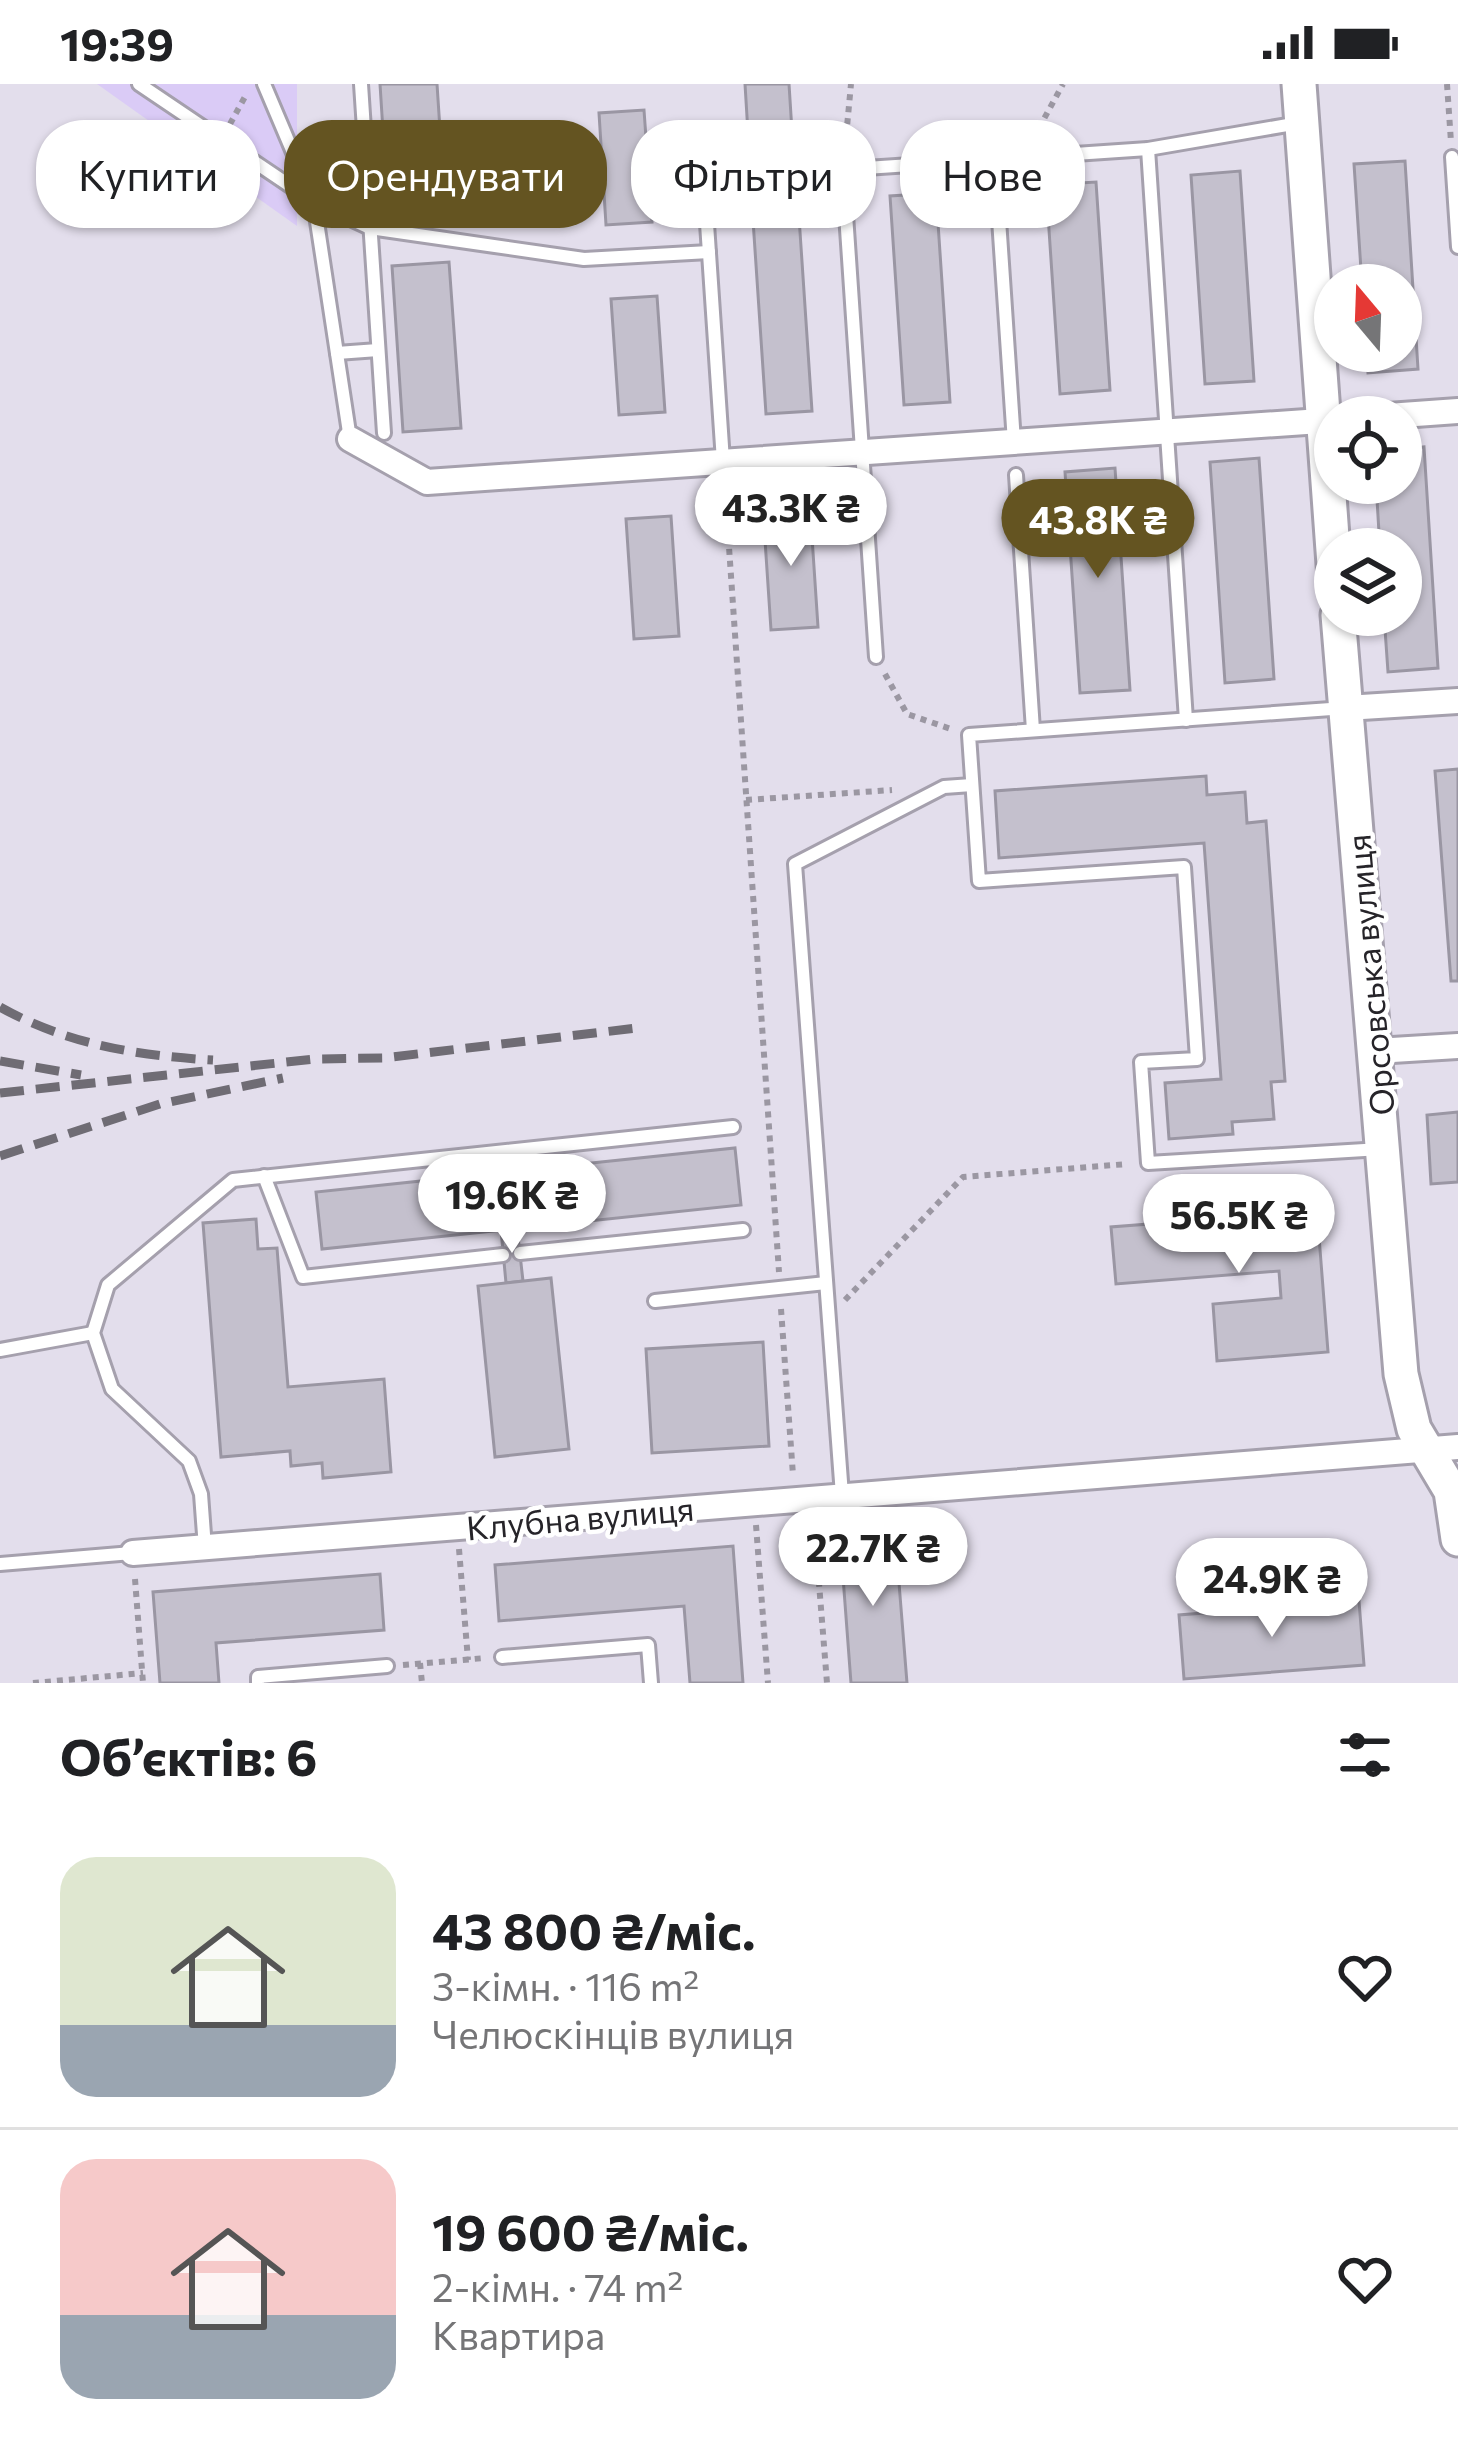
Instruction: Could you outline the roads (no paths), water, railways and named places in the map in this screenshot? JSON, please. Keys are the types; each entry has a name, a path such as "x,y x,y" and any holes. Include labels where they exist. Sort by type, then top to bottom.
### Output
{"street":[{"path":"1299,84 1326,396"},
{"path":"1422,414 1458,411"},
{"path":"350,440 427,482 1314,421"},
{"name":"Орсовська вулиця","path":"1340,636 1401,1374 1414,1429 1442,1448 1458,1539"},
{"path":"1346,708 1458,701"},
{"path":"1376,1051 1458,1046"},
{"name":"Клубна вулиця","path":"133,1553 1442,1448"}],"lane":[{"path":"139,84 284,182"},
{"path":"264,84 284,131"},
{"path":"361,84 363,120"},
{"path":"1085,154 1148,149 1302,123"},
{"path":"1148,149 1186,720"},
{"path":"1452,157 1458,247"},
{"path":"318,228 350,440"},
{"path":"370,228 384,433"},
{"path":"377,228 584,259 709,252"},
{"path":"707,228 723,461"},
{"path":"847,228 876,657"},
{"path":"999,228 1013,442"},
{"path":"337,353 378,350"},
{"path":"1016,475 1033,730"},
{"path":"1346,708 968,735 979,881 1184,866 1197,1059 1141,1062 1148,1162 1385,1149"},
{"path":"842,1497 796,864 944,787 972,784"},
{"path":"205,1548 201,1495 189,1461 112,1389 93,1333 108,1285 233,1180 733,1127"},
{"path":"264,1176 303,1276 503,1256"},
{"path":"520,1253 743,1230"},
{"path":"655,1301 826,1283"},
{"path":"0,1350 93,1333"},
{"path":"0,1564 133,1553"},
{"path":"502,1657 648,1645 651,1683"},
{"path":"258,1683 257,1677 387,1666"}],"railway":[{"path":"0,1007 103,1046 213,1060"},
{"path":"0,1093 315,1059 383,1058 637,1028"},
{"path":"0,1061 81,1075"},
{"path":"0,1156 160,1104 283,1078"}]}
